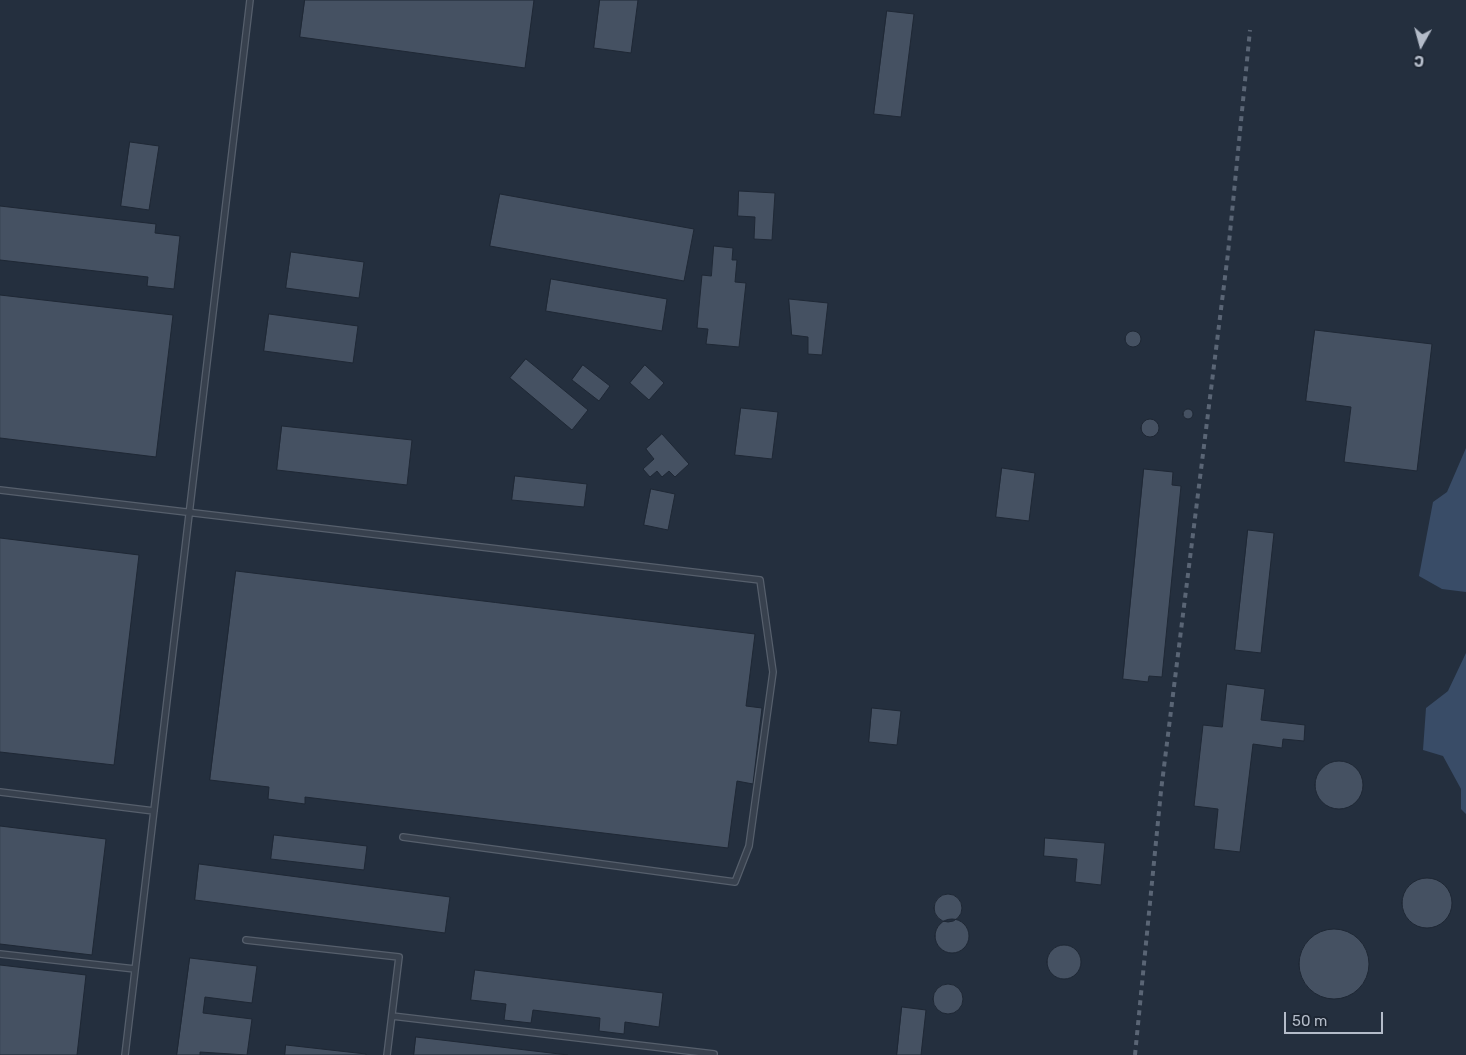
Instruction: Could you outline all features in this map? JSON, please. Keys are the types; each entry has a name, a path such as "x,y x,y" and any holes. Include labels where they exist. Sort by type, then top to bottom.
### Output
{"lane":[{"path":"125,1055 250,0"},
{"path":"0,490 760,580 773,672 749,846 735,882 403,837"},
{"path":"0,792 154,811"},
{"path":"246,940 399,957 387,1055"},
{"path":"0,954 136,969"},
{"path":"392,1016 714,1054"}],"water":[{"path":"1466,448 1466,592 1442,589 1419,576 1433,502 1447,492"},
{"path":"1466,653 1466,814 1461,809 1461,789 1443,756 1423,750 1426,708 1448,691"}],"building":[{"path":"305,0 534,0 525,68 300,37"},
{"path":"600,0 638,0 631,53 594,48"},
{"path":"887,11 914,14 901,117 874,114"},
{"path":"130,142 159,146 149,210 121,206"},
{"path":"739,191 775,193 772,240 754,239 755,217 738,216"},
{"path":"500,194 694,229 684,281 490,246"},
{"path":"0,206 156,224 155,233 180,236 174,289 147,286 148,277 0,260"},
{"path":"714,246 733,248 732,260 737,260 735,282 746,283 739,347 706,344 708,329 697,328 702,275 711,276"},
{"path":"291,252 364,262 359,298 286,288"},
{"path":"551,279 667,299 662,331 546,311"},
{"path":"0,295 173,315 156,457 0,438"},
{"path":"789,299 828,303 822,355 808,354 808,337 792,335"},
{"path":"269,314 358,326 353,363 264,351"},
{"path":"1315,330 1432,344 1417,471 1344,462 1351,407 1306,401"},
{"path":"1133,331 1139,333 1141,339 1139,345 1133,347 1127,345 1125,339 1127,333"},
{"path":"526,359 588,410 572,430 510,378"},
{"path":"583,365 610,386 599,401 572,380"},
{"path":"645,365 664,383 649,400 630,383"},
{"path":"741,408 778,412 772,459 735,455"},
{"path":"1186,409 1190,409 1193,414 1192,418 1186,419 1183,416 1183,412"},
{"path":"1150,419 1156,422 1159,428 1156,434 1150,437 1144,434 1141,428 1144,422"},
{"path":"282,426 412,440 407,485 277,470"},
{"path":"662,434 689,464 675,477 669,471 662,477 657,471 650,477 643,469 654,459 646,449"},
{"path":"1002,468 1035,473 1029,521 996,517"},
{"path":"1144,469 1173,472 1172,485 1181,486 1162,677 1149,676 1148,682 1123,679"},
{"path":"515,476 587,484 584,507 512,500"},
{"path":"651,489 675,494 668,530 644,525"},
{"path":"1248,530 1274,533 1261,653 1235,650"},
{"path":"0,538 139,555 114,765 0,752"},
{"path":"236,571 755,634 746,706 762,708 753,784 737,781 728,848 305,797 305,804 268,799 269,787 210,780"},
{"path":"1227,684 1265,689 1261,720 1305,725 1304,741 1283,739 1282,748 1253,744 1240,852 1214,849 1218,809 1194,806 1203,725 1222,727"},
{"path":"872,708 901,711 897,745 869,742"},
{"path":"1339,761 1348,763 1356,768 1361,776 1363,785 1361,794 1356,802 1348,807 1339,809 1330,807 1322,802 1317,794 1315,785 1317,776 1322,768 1330,763"},
{"path":"0,826 106,839 92,955 0,944"},
{"path":"274,835 367,846 364,870 271,859"},
{"path":"1045,838 1105,843 1101,885 1075,882 1077,859 1044,856"},
{"path":"199,864 450,897 445,933 195,900"},
{"path":"1422,878 1432,878 1445,885 1452,898 1452,908 1445,921 1432,928 1422,928 1413,924 1406,917 1402,908 1402,898 1406,889 1413,882"},
{"path":"948,894 958,898 962,908 958,918 948,922 938,918 934,908 938,898"},
{"path":"952,919 964,924 969,936 964,948 952,953 940,948 935,936 940,924"},
{"path":"1327,929 1341,929 1354,935 1363,944 1369,957 1367,977 1359,989 1341,999 1327,999 1314,993 1305,984 1299,971 1299,957 1305,944 1314,935"},
{"path":"1064,945 1076,950 1081,962 1076,974 1064,979 1052,974 1047,962 1052,950"},
{"path":"190,958 257,966 252,1003 205,997 203,1013 252,1019 247,1055 200,1052 200,1055 177,1055"},
{"path":"0,965 86,975 77,1055 0,1055"},
{"path":"475,970 663,993 659,1027 625,1022 624,1034 599,1031 600,1018 533,1010 531,1023 504,1020 506,1004 471,1000"},
{"path":"948,984 959,988 963,999 959,1010 948,1014 937,1010 933,999 937,988"},
{"path":"902,1007 926,1010 921,1055 897,1055"},
{"path":"416,1037 568,1055 414,1055"},
{"path":"286,1045 366,1054 366,1055 285,1055"}],"railway":[{"path":"1135,1055 1161,791 1228,253 1250,30"}]}
